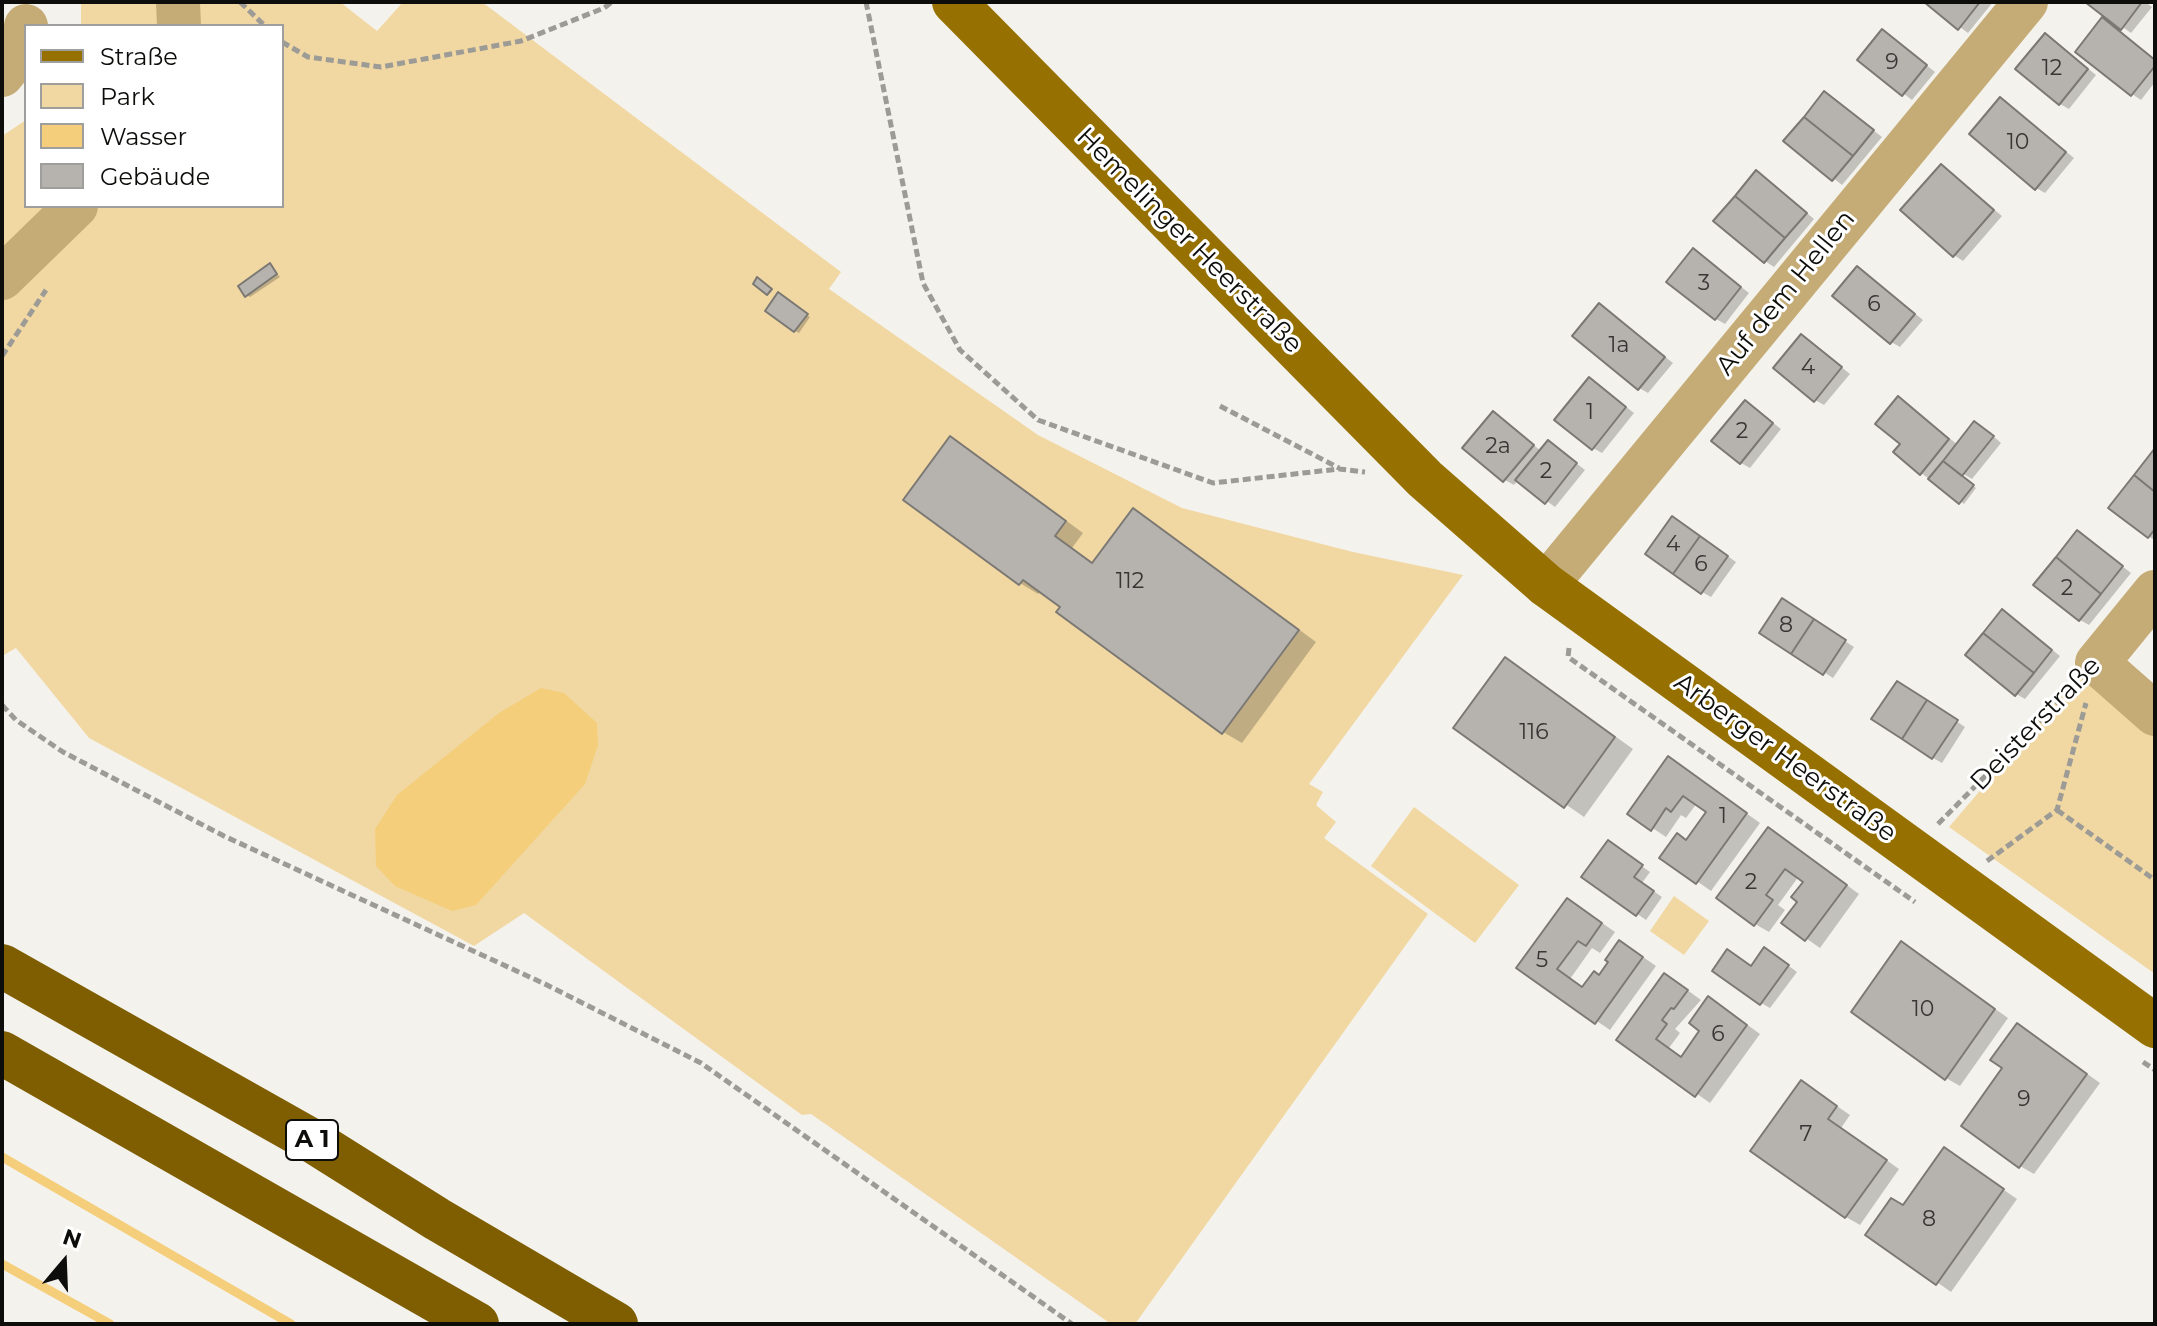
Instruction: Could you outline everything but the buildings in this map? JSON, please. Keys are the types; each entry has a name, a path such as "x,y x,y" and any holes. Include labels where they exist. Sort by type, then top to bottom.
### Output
{"highway":[{"name":"A 1","path":"2,966 316,1143 437,1219 616,1324"},
{"path":"2,1053 477,1324"}],"main road":[{"name":"Hemelinger Heerstraße","path":"954,2 1425,479"},
{"name":"Arberger Heerstraße","path":"1425,479 1546,585 1912,850 1941,896 2144,1040"}],"street":[{"path":"26,24 29,2"},
{"path":"178,2 179,24"},
{"name":"Auf dem Hellen","path":"1546,585 2026,2"},
{"path":"2,75 23,49 24,41"},
{"path":"2,278 74,208"},
{"name":"Deisterstraße","path":"2097,663 2155,592"},
{"path":"2097,663 2155,714"}],"path":[{"path":"240,2 263,24"},
{"path":"284,43 308,57 381,67 521,41 612,2"},
{"path":"866,2 923,283 960,350 1038,420 1213,483 1339,469 1425,479"},
{"path":"1220,406 1339,469"},
{"path":"1569,643 1568,657 1941,896 2057,810 2097,663"},
{"name":"Deisterstraße","path":"1912,850 2097,663"},
{"path":"2,705 16,720 63,752 224,836 547,985 701,1063 1072,1324"},
{"path":"2057,810 2155,880"},
{"path":"2144,1040 2155,1070"}],"green space":[{"path":"81,2 340,2 377,31 403,2 482,2 841,272 829,289 1038,435 1182,508 1353,552 1463,575 1309,784 1323,792 1316,805 1336,822 1324,838 1428,914 1135,1324 1111,1324 811,1114 802,1115 524,913 474,946 89,738 16,648 2,656 2,136 24,121 24,208 284,208 284,24 81,24"},
{"path":"2095,656 2155,706 2155,974 1949,827"},
{"path":"1414,807 1519,885 1475,943 1371,866"},
{"path":"1674,896 1709,921 1684,955 1650,931"}],"water":[{"path":"541,688 564,693 597,723 598,745 585,784 476,905 452,911 395,886 376,866 375,829 397,795 499,713"}],"waterway":[{"path":"2,1157 291,1324"},
{"path":"2,1264 110,1324"}]}
